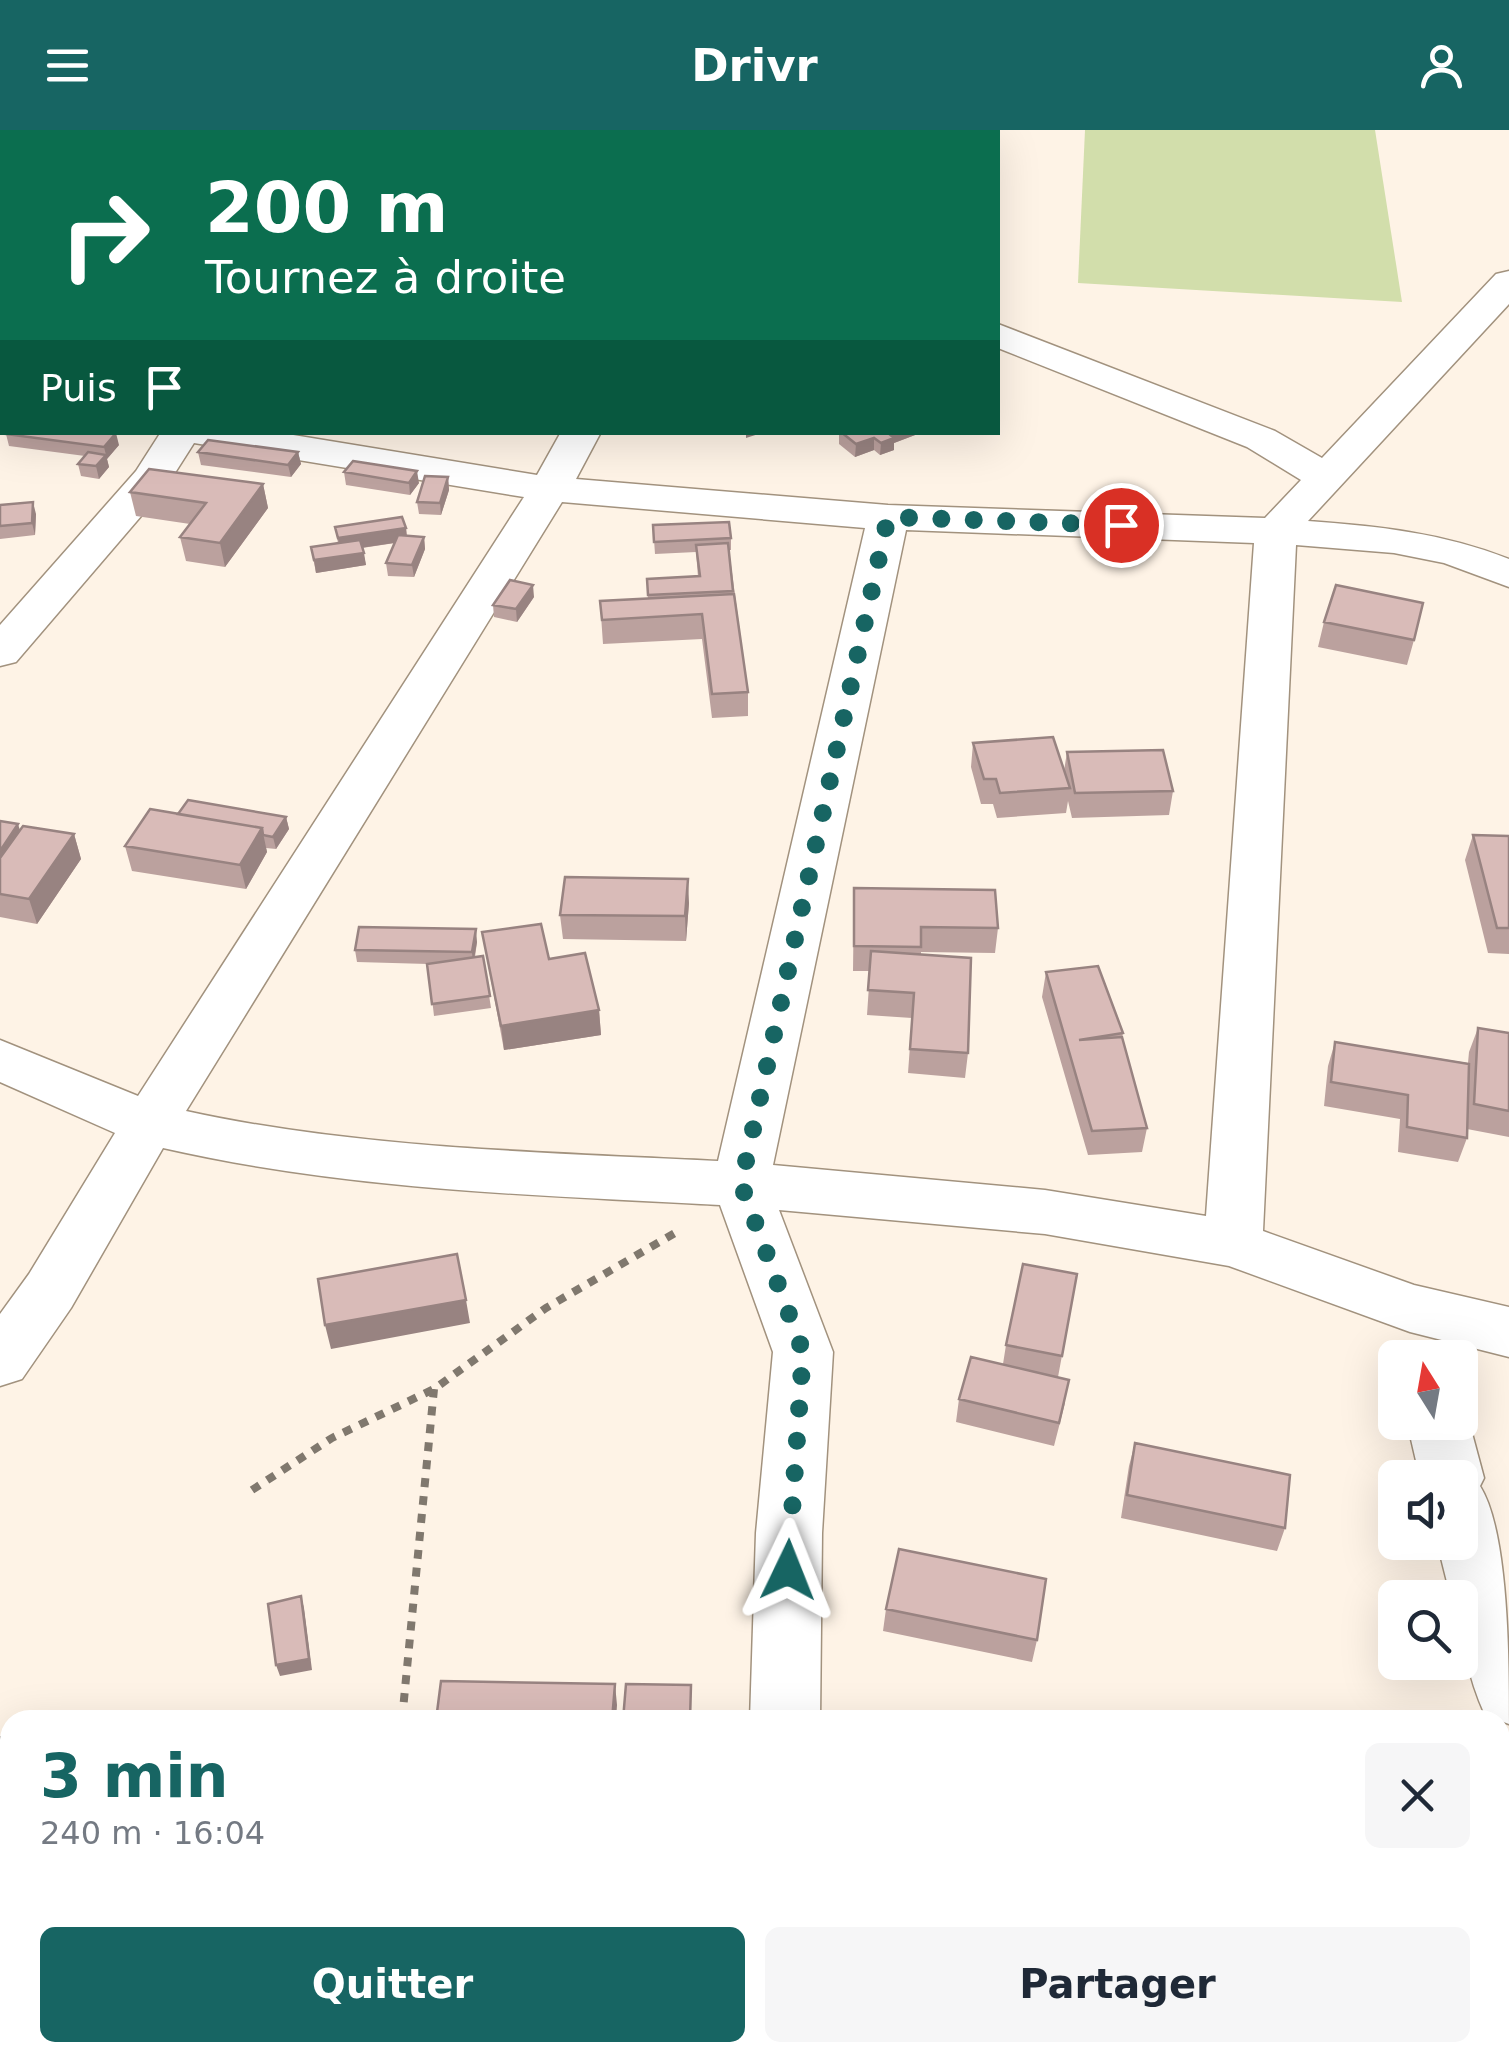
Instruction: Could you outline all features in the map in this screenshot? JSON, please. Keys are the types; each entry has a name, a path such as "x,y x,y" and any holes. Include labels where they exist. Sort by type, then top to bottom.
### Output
{"street":[{"path":"1234,1244 1276,531 1509,282"},
{"path":"1000,335 1262,439 1326,478"},
{"path":"0,652 152,478 179,435"},
{"path":"216,435 550,490 888,517 1276,531 1394,540 1456,553 1509,574"},
{"path":"0,1361 50,1290 149,1124 550,490 578,435"},
{"path":"784,1710 790,1533 803,1352 741,1184 888,517"},
{"path":"0,1060 149,1124 225,1141 446,1170 741,1184 1045,1212 1234,1244 1416,1333 1509,1332"},
{"path":"1474,1560 1509,1692"}],"path":[{"path":"252,1490 332,1438 434,1389 546,1308 660,1245 741,1184"},
{"path":"403,1710 434,1389"}],"green space":[{"path":"1085,130 1375,130 1402,302 1078,283"}],"building":[{"path":"14,435 114,435 104,447"},
{"path":"845,435 894,438 881,443 874,438 856,444"},
{"path":"208,440 298,452 288,465 198,452"},
{"path":"88,452 106,455 96,466 78,464"},
{"path":"353,461 417,471 409,483 344,472"},
{"path":"149,469 263,484 220,543 180,537 206,503 130,492"},
{"path":"425,476 448,477 440,503 417,502"},
{"path":"33,502 32,523 0,526 0,505"},
{"path":"402,517 406,528 338,538 335,527"},
{"path":"729,522 731,538 654,542 653,525"},
{"path":"398,535 424,537 412,565 386,563"},
{"path":"360,540 364,553 314,560 311,547"},
{"path":"728,543 733,591 648,595 647,579 700,576 696,545"},
{"path":"510,580 533,585 516,609 493,605"},
{"path":"1336,585 1423,603 1414,640 1324,622"},
{"path":"734,594 748,692 712,694 702,614 602,620 600,601"},
{"path":"1053,737 1070,788 1000,793 996,779 984,779 973,743"},
{"path":"1163,750 1173,791 1075,793 1067,752"},
{"path":"188,800 286,817 273,837 263,835 262,828 178,814"},
{"path":"150,809 262,828 240,865 125,846"},
{"path":"0,821 18,824 0,851"},
{"path":"23,826 74,834 29,899 0,894 0,858"},
{"path":"1473,835 1509,836 1509,928 1497,928"},
{"path":"565,877 688,879 685,916 560,915"},
{"path":"854,888 995,890 998,928 921,927 921,947 854,946"},
{"path":"541,924 549,959 585,953 599,1010 501,1026 482,932"},
{"path":"359,927 476,929 472,952 355,950"},
{"path":"871,951 971,958 968,1053 910,1049 914,993 868,990"},
{"path":"483,956 490,996 432,1004 427,964"},
{"path":"1098,966 1123,1033 1079,1040 1122,1037 1147,1128 1092,1131 1046,972"},
{"path":"1478,1028 1509,1033 1509,1111 1474,1104"},
{"path":"1335,1042 1469,1064 1467,1138 1407,1127 1408,1095 1331,1082"},
{"path":"457,1254 466,1300 325,1325 318,1279"},
{"path":"1023,1264 1077,1274 1062,1356 1006,1345"},
{"path":"971,1357 1069,1380 1059,1423 959,1399"},
{"path":"1135,1443 1290,1475 1285,1528 1127,1495"},
{"path":"899,1549 1046,1579 1037,1640 886,1609"},
{"path":"301,1596 309,1659 276,1665 268,1604"},
{"path":"441,1681 615,1684 613,1710 437,1710"},
{"path":"626,1684 691,1685 690,1710 624,1710"}],"route":[{"path":"788,1570 803,1352 741,1184 888,517 1121,525"}]}
